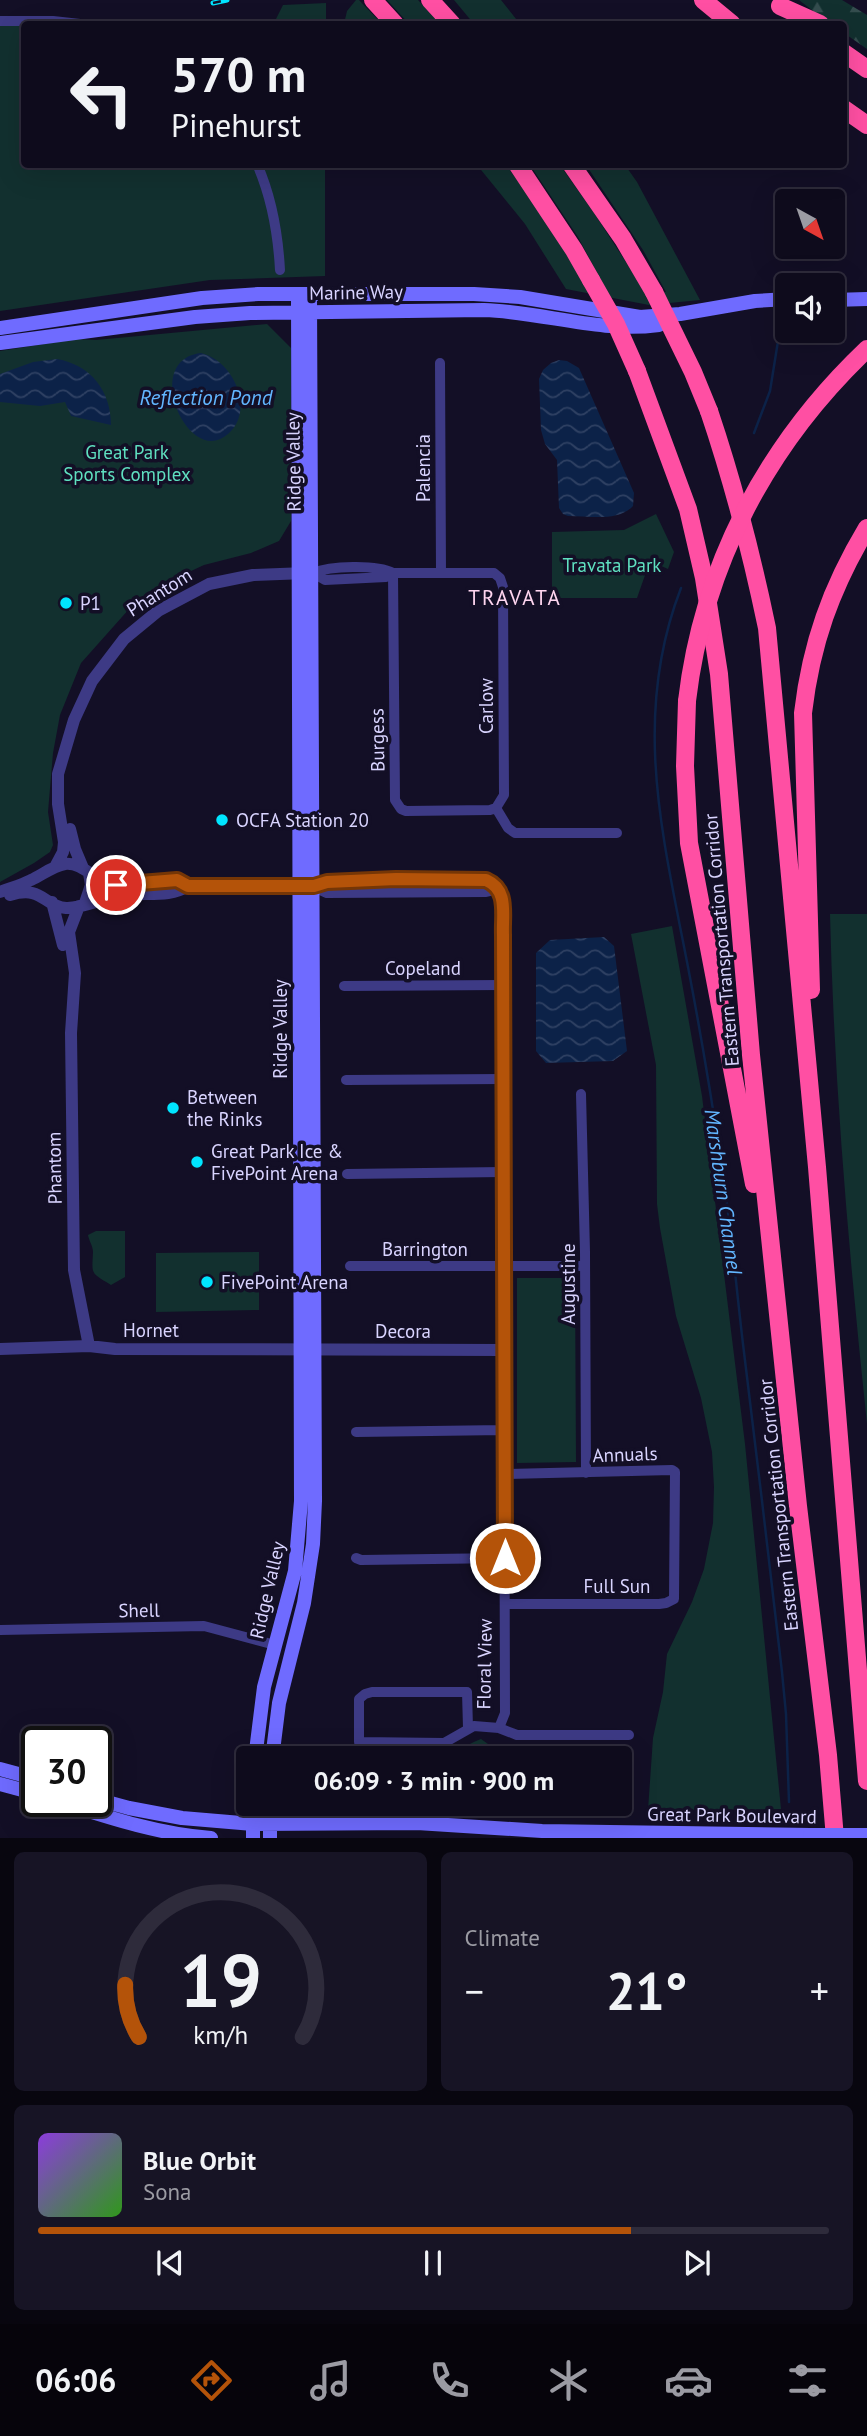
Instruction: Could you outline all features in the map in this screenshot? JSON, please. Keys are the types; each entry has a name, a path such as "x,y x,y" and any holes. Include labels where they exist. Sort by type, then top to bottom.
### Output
{"highway":[{"path":"373,0 391,21"},
{"path":"430,0 454,21"},
{"path":"443,0 454,21"},
{"path":"703,0 728,21"},
{"path":"776,3 798,21"},
{"path":"776,3 814,21"},
{"path":"847,42 867,56"},
{"path":"847,55 867,69"},
{"path":"847,111 867,125"},
{"name":"Eastern Transportation Corridor","path":"520,168 567,238 616,324 637,371 688,509 704,578 719,674 751,1055 835,1838"},
{"path":"574,168 623,239 654,292 689,362 730,474 750,545 766,628 806,1057 867,1782"},
{"path":"777,1307 689,843 685,766 687,701 696,640 706,605 735,529 787,438 820,396 867,349"},
{"path":"806,1057 811,998 803,713 807,678 826,607 844,567 867,528"}],"main road":[{"name":"Marine Way","path":"0,328 202,298 304,294 501,295 640,317 659,317 775,300"},
{"name":"Ridge Valley","path":"274,1746 279,1703 304,1603 313,1544 308,1501 304,294"},
{"path":"845,299 867,299"},
{"name":"Marine Way","path":"0,343 195,317 304,312 513,311 607,327 636,328 704,314 710,309"},
{"name":"Ridge Valley","path":"257,1746 264,1687 295,1571 308,1501"},
{"path":"0,1769 21,1775"},
{"path":"0,1784 21,1790"},
{"name":"Great Park Boulevard","path":"112,1803 253,1831 416,1823 542,1831 867,1835"},
{"path":"364,1816 416,1823"},
{"path":"104,1817 173,1833 211,1838"}],"street":[{"path":"0,21 53,21"},
{"path":"258,168 278,234 280,270"},
{"name":"Palencia","path":"440,363 441,573"},
{"name":"Carlow","path":"306,573 325,580 386,577 393,573 494,573 500,578 503,587 504,795 496,808"},
{"name":"Phantom","path":"53,869 63,852 64,842 58,804 58,774 74,720 92,681 124,639 141,623 209,584 253,575 306,573"},
{"name":"Burgess","path":"393,573 395,800 401,809 406,811 496,808"},
{"name":"Phantom","path":"62,761 66,775 68,821 75,849 86,870"},
{"path":"496,808 508,828 515,833 617,832"},
{"path":"0,892 69,864 86,870 104,882 116,885 177,880 188,886 307,886"},
{"path":"52,902 46,888 53,869"},
{"path":"82,905 91,885 86,870"},
{"name":"Floral View","path":"307,886 327,882 396,879 486,880 499,888 502,895 505,1713 499,1728"},
{"path":"0,898 31,891 64,908 125,895 177,893 188,886"},
{"name":"Phantom","path":"52,902 62,932 67,975 75,988"},
{"name":"Phantom","path":"82,905 69,932 75,973 71,1033 74,1269 89,1346"},
{"name":"Copeland","path":"344,986 503,985"},
{"path":"346,1080 503,1079"},
{"name":"Augustine","path":"581,1094 586,1473"},
{"path":"347,1174 503,1172"},
{"name":"Barrington","path":"350,1266 585,1266"},
{"name":"Hornet","path":"0,1349 89,1346 115,1349 308,1349"},
{"name":"Decora","path":"308,1349 504,1350"},
{"path":"356,1432 504,1430"},
{"name":"Annuals","path":"504,1474 674,1471 675,1544"},
{"name":"Full Sun","path":"505,1604 666,1603 674,1599 675,1544"},
{"path":"356,1558 505,1558"},
{"name":"Shell","path":"0,1630 204,1626 275,1645"},
{"path":"468,1728 467,1692 372,1692 359,1699 359,1742 444,1743 468,1728 499,1728 517,1735 629,1735"}],"green space":[{"path":"359,0 379,21 345,21 347,11"},
{"path":"387,0 418,0 437,21 406,21"},
{"path":"454,0 501,0 518,21 472,21"},
{"path":"799,0 842,0 867,15 867,49 847,35 847,21 826,21"},
{"path":"326,3 326,21 275,21 283,5"},
{"path":"0,22 21,22 21,168 325,168 325,276 210,280 0,311"},
{"path":"479,168 508,168 601,280 578,237 532,168 562,168 644,290 666,292 643,250 588,168 627,168 700,300 649,305 566,289 525,224"},
{"name":"Great Park Sports Complex","path":"267,324 291,348 291,521 279,541 251,553 204,565 163,584 130,608 81,663 60,715 53,753 48,812 53,845 50,852 0,882 0,351 76,339 96,340"},
{"name":"Travata Park","path":"656,514 674,552 668,569 650,561 637,598 552,598 552,532 624,530"},
{"path":"830,914 867,914 867,1424 843,1169"},
{"path":"672,926 702,1096 745,1444 781,1809 648,1810 653,1738 663,1692 667,1654 692,1602 704,1569 713,1523 714,1487 712,1452 701,1398 676,1316 660,1228 657,1204 656,1065 631,934"},
{"path":"96,1231 125,1231 125,1277 111,1285 96,1275 93,1269 93,1250 88,1235"},
{"name":"FivePoint Arena","path":"259,1252 259,1310 156,1312 156,1253"},
{"path":"517,1278 575,1278 576,1462 517,1463"},
{"path":"481,1739 491,1746 466,1746"}],"water":[{"name":"Reflection Pond","path":"201,353 223,365 237,387 240,400 236,424 228,434 213,441 199,437 186,426 172,391 174,374 183,360"},
{"path":"57,359 80,367 97,382 107,401 111,425 71,416 65,402 40,406 0,402 0,374 33,362"},
{"path":"559,360 579,368 634,493 633,506 620,514 603,517 568,516 559,508 557,460 545,444 541,430 539,379 543,370"},
{"path":"604,937 614,946 627,1051 613,1061 546,1063 536,1051 536,953 550,940"}],"waterway":[{"name":"Marshburn Channel","path":"754,433 770,391 778,343"},
{"name":"Marshburn Channel","path":"681,588 666,636 657,683 656,777 669,871 702,1042 728,1212 782,1672 789,1802"}],"railway":[{"path":"213,3 227,0"}],"place":[{"name":"P1","path":"66,603"},
{"name":"OCFA Station 20","path":"222,820"},
{"name":"Between the Rinks","path":"173,1108"},
{"name":"Great Park Ice & FivePoint Arena","path":"197,1162"},
{"name":"FivePoint Arena","path":"207,1282"}],"district":[{"name":"TRAVATA","path":"515,598"}],"route":[{"path":"116,885 177,880 188,886 314,886 327,882 396,879 486,880 499,888 502,895 503,935 505,1558"}]}
